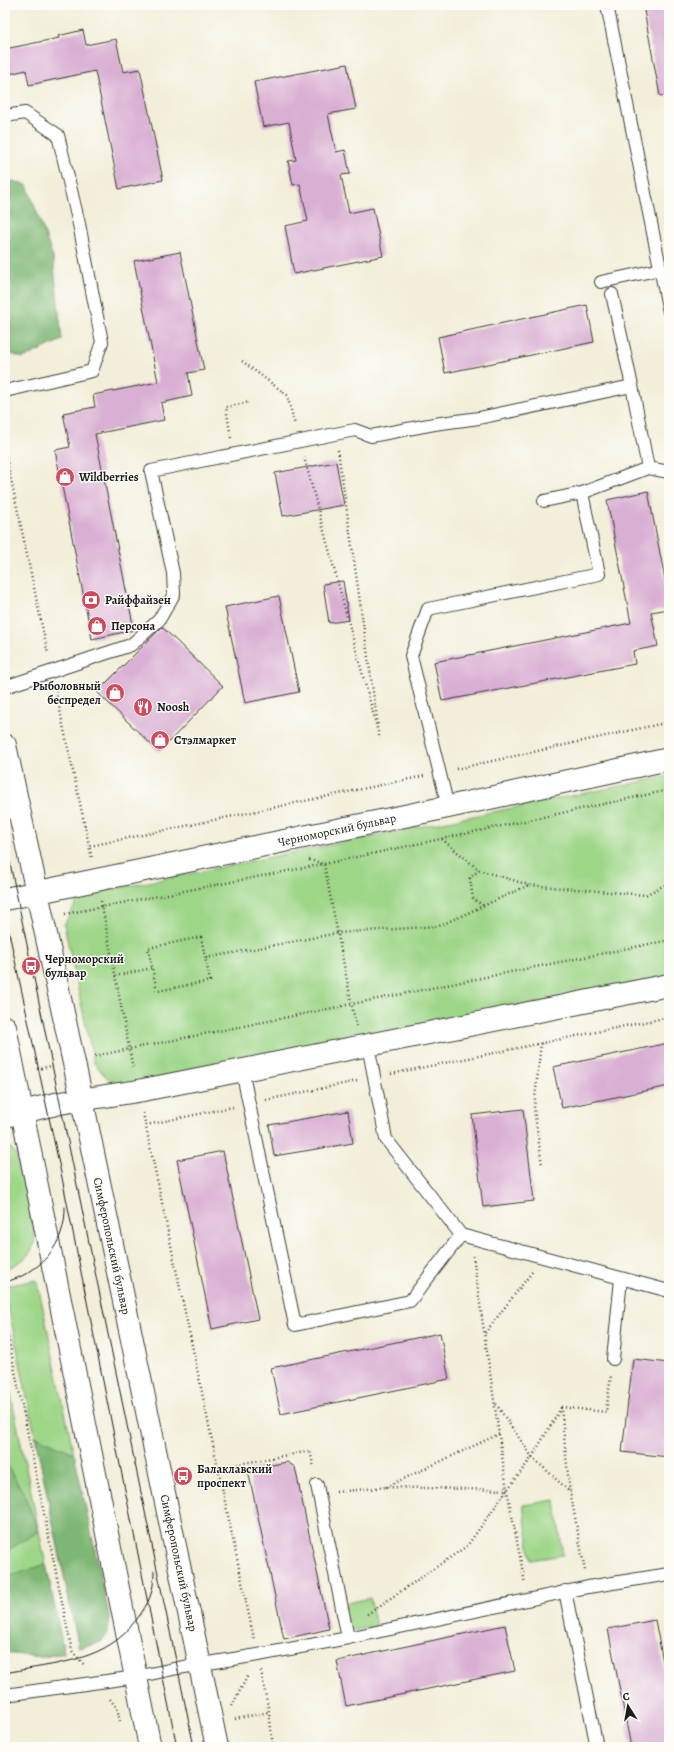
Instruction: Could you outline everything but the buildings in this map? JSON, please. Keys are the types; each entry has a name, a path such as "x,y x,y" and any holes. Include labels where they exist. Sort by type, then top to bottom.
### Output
{"main road":[{"name":"Симферопольский бульвар","path":"5,745 82,1100 217,1747"},
{"name":"Черноморский бульвар","path":"5,899 37,894 448,807 669,758"},
{"path":"14,1114 242,1070 363,1039 669,985"},
{"path":"5,1027 14,1114 150,1747"}],"lane":[{"path":"607,5 669,312"},
{"path":"5,116 24,113 58,135 79,224 102,342 92,371 5,391"},
{"path":"602,282 661,269"},
{"path":"612,294 648,468"},
{"path":"5,687 131,645 159,620 174,594 173,573 151,471 355,430 371,436 434,424 479,418 632,386"},
{"path":"544,501 582,493 648,468 669,472"},
{"path":"448,807 411,656 428,609 599,574 582,493"},
{"path":"363,1039 374,1078 386,1139 466,1237 669,1291"},
{"path":"242,1070 295,1325 410,1301 466,1237"},
{"path":"613,1359 621,1279"},
{"path":"318,1489 347,1634"},
{"path":"5,1695 136,1677 258,1655 347,1634 588,1587 669,1574"},
{"path":"565,1592 597,1747"}],"path":[{"path":"242,361 287,395 380,739 336,434"},
{"path":"231,436 226,407 250,402"},
{"path":"5,451 90,846 128,1049 146,1125 217,1468 258,1655 269,1712 273,1747"},
{"path":"90,846 669,722"},
{"path":"58,916 324,864 669,790"},
{"path":"442,839 479,870 529,885 645,895 669,882"},
{"path":"307,859 324,864"},
{"path":"324,864 351,1004 363,1039"},
{"path":"479,870 470,878 472,898 484,906"},
{"path":"206,958 338,933 439,926 529,885"},
{"path":"201,937 206,958 210,980 157,991 148,948 201,937"},
{"path":"128,1049 669,940"},
{"path":"115,976 152,968"},
{"path":"146,1125 669,1017"},
{"path":"541,1043 534,1108 542,1165"},
{"path":"466,1237 484,1334 507,1490 528,1599"},
{"path":"484,1334 543,1258"},
{"path":"5,1322 72,1652 117,1708 121,1727"},
{"path":"561,1407 606,1412 613,1359"},
{"path":"494,1402 532,1457 570,1492"},
{"path":"347,1634 467,1546 532,1457 561,1407"},
{"path":"561,1407 570,1492 588,1587"},
{"path":"386,1487 499,1434"},
{"path":"217,1468 310,1452 318,1489 386,1487 507,1490"},
{"path":"231,1707 258,1655"},
{"path":"232,1719 269,1712"}],"green space":[{"path":"5,179 27,185 53,257 62,340 23,358 5,352"},
{"path":"669,776 669,976 126,1087 106,1077 94,1063 64,925 80,896"},
{"path":"5,1145 11,1148 16,1155 32,1213 35,1236 32,1249 26,1257 5,1270"},
{"path":"37,1280 109,1620 106,1634 102,1641 93,1645 79,1648 5,1291 5,1286"},
{"path":"5,1366 64,1653 42,1657 5,1653 5,1431 7,1430 5,1422"},
{"path":"35,1436 74,1453 110,1620 107,1634 102,1641 93,1645 79,1648"},
{"path":"7,1465 23,1492 39,1531 5,1552 5,1466"},
{"path":"555,1500 563,1555 531,1560 523,1505"},
{"path":"46,1564 64,1653 42,1657 5,1653 5,1578"},
{"path":"370,1598 376,1626 347,1632 342,1604"}],"tram line":[{"path":"5,839 194,1747"},
{"path":"5,914 61,1173 177,1747"},
{"path":"5,1282 30,1272 49,1255 56,1245 61,1233 65,1207"},
{"path":"5,1673 67,1662 97,1652 111,1644 127,1632 145,1608 152,1591 154,1571"}],"place":[{"name":"Wildberries","path":"65,477"},
{"name":"Райффайзен","path":"91,600"},
{"name":"Персона","path":"97,626"},
{"name":"Рыболовный беспредел","path":"115,693"},
{"name":"Noosh","path":"143,707"},
{"name":"Стэлмаркет","path":"160,740"},
{"name":"Черноморский бульвар","path":"31,966"},
{"name":"Балаклавский проспект","path":"183,1476"}]}
